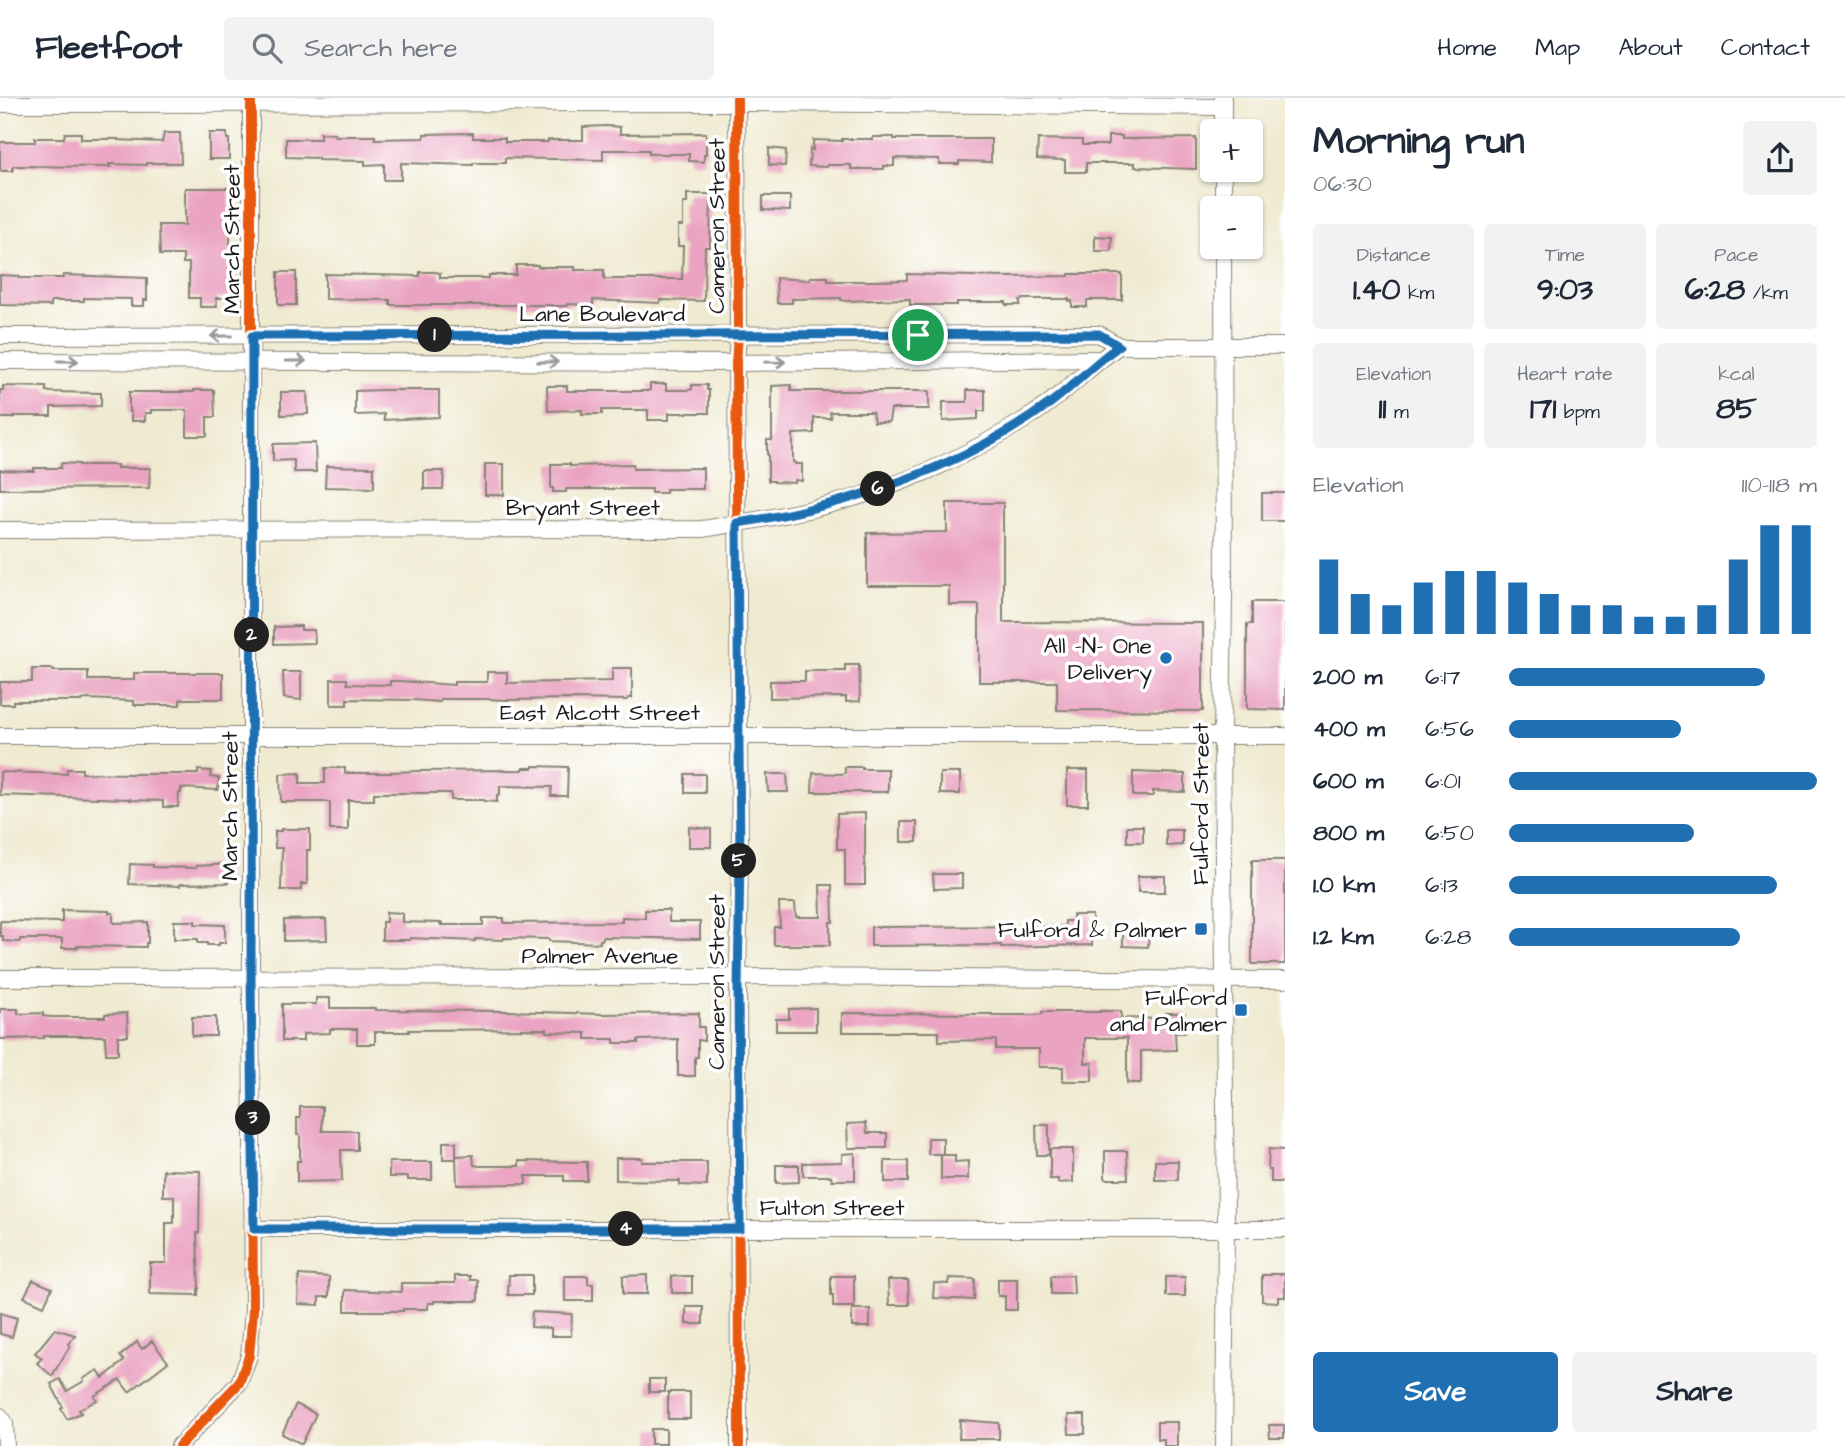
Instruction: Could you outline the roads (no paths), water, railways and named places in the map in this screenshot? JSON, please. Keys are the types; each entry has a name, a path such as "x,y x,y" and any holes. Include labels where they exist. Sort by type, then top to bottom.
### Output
{"street":[{"name":"March Street","path":"179,1446 239,1383 249,1356 253,1311 251,101"},
{"name":"Cameron Street","path":"737,101 739,1446"},
{"path":"9,102 1223,102"},
{"name":"Fulford Street","path":"1223,259 1222,735 1226,1228 1224,1446"},
{"name":"Lane Boulevard","path":"2,336 1099,334 1119,346 1285,346"},
{"path":"502,335 502,362"},
{"path":"2,336 2,361 736,363 1100,359"},
{"name":"Bryant Street","path":"0,530 672,530 702,529 785,516 864,494 927,471 985,443 1050,404 1100,359 1119,346"},
{"name":"East Alcott Street","path":"0,736 1285,736"},
{"name":"Palmer Avenue","path":"0,978 738,977 1285,980"},
{"name":"Fulton Street","path":"254,1229 1285,1228"},
{"path":"0,1416 5,1423 6,1446"}],"place":[{"name":"All -N- One Delivery","path":"1166,658"},
{"name":"Fulford & Palmer","path":"1201,929"},
{"name":"Fulford and Palmer","path":"1241,1010"}]}
